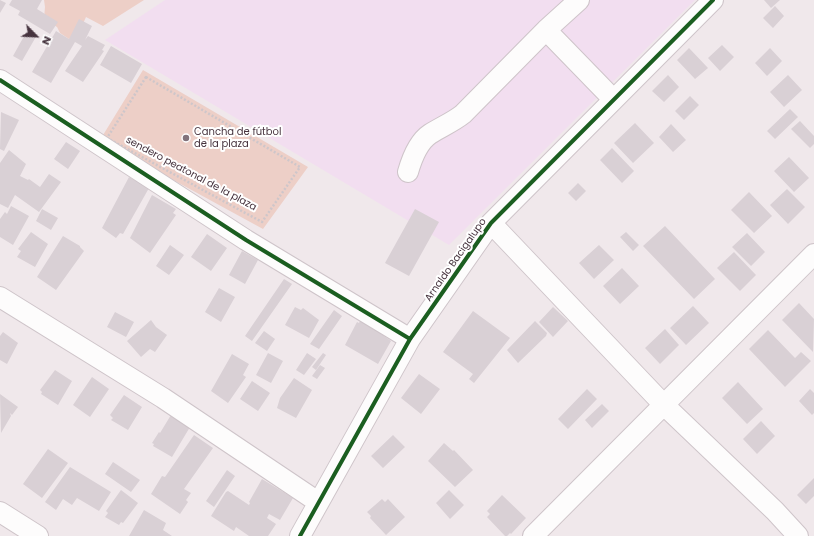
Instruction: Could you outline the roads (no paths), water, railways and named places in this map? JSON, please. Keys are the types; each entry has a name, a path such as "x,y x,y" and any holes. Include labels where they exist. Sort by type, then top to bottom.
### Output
{"street":[{"path":"408,172 422,142 429,135 454,121 463,114 546,30 579,0"},
{"name":"Arnaldo Bacigalupo","path":"300,536 410,338 490,223 713,0"},
{"path":"546,30 613,99"},
{"path":"0,80 246,240 410,338"},
{"path":"490,223 664,405 775,511 798,536"},
{"path":"533,536 814,254"},
{"path":"0,297 163,398 318,502"},
{"path":"0,512 38,536"}],"place":[{"name":"Cancha de fútbol de la plaza","path":"186,138"}]}
